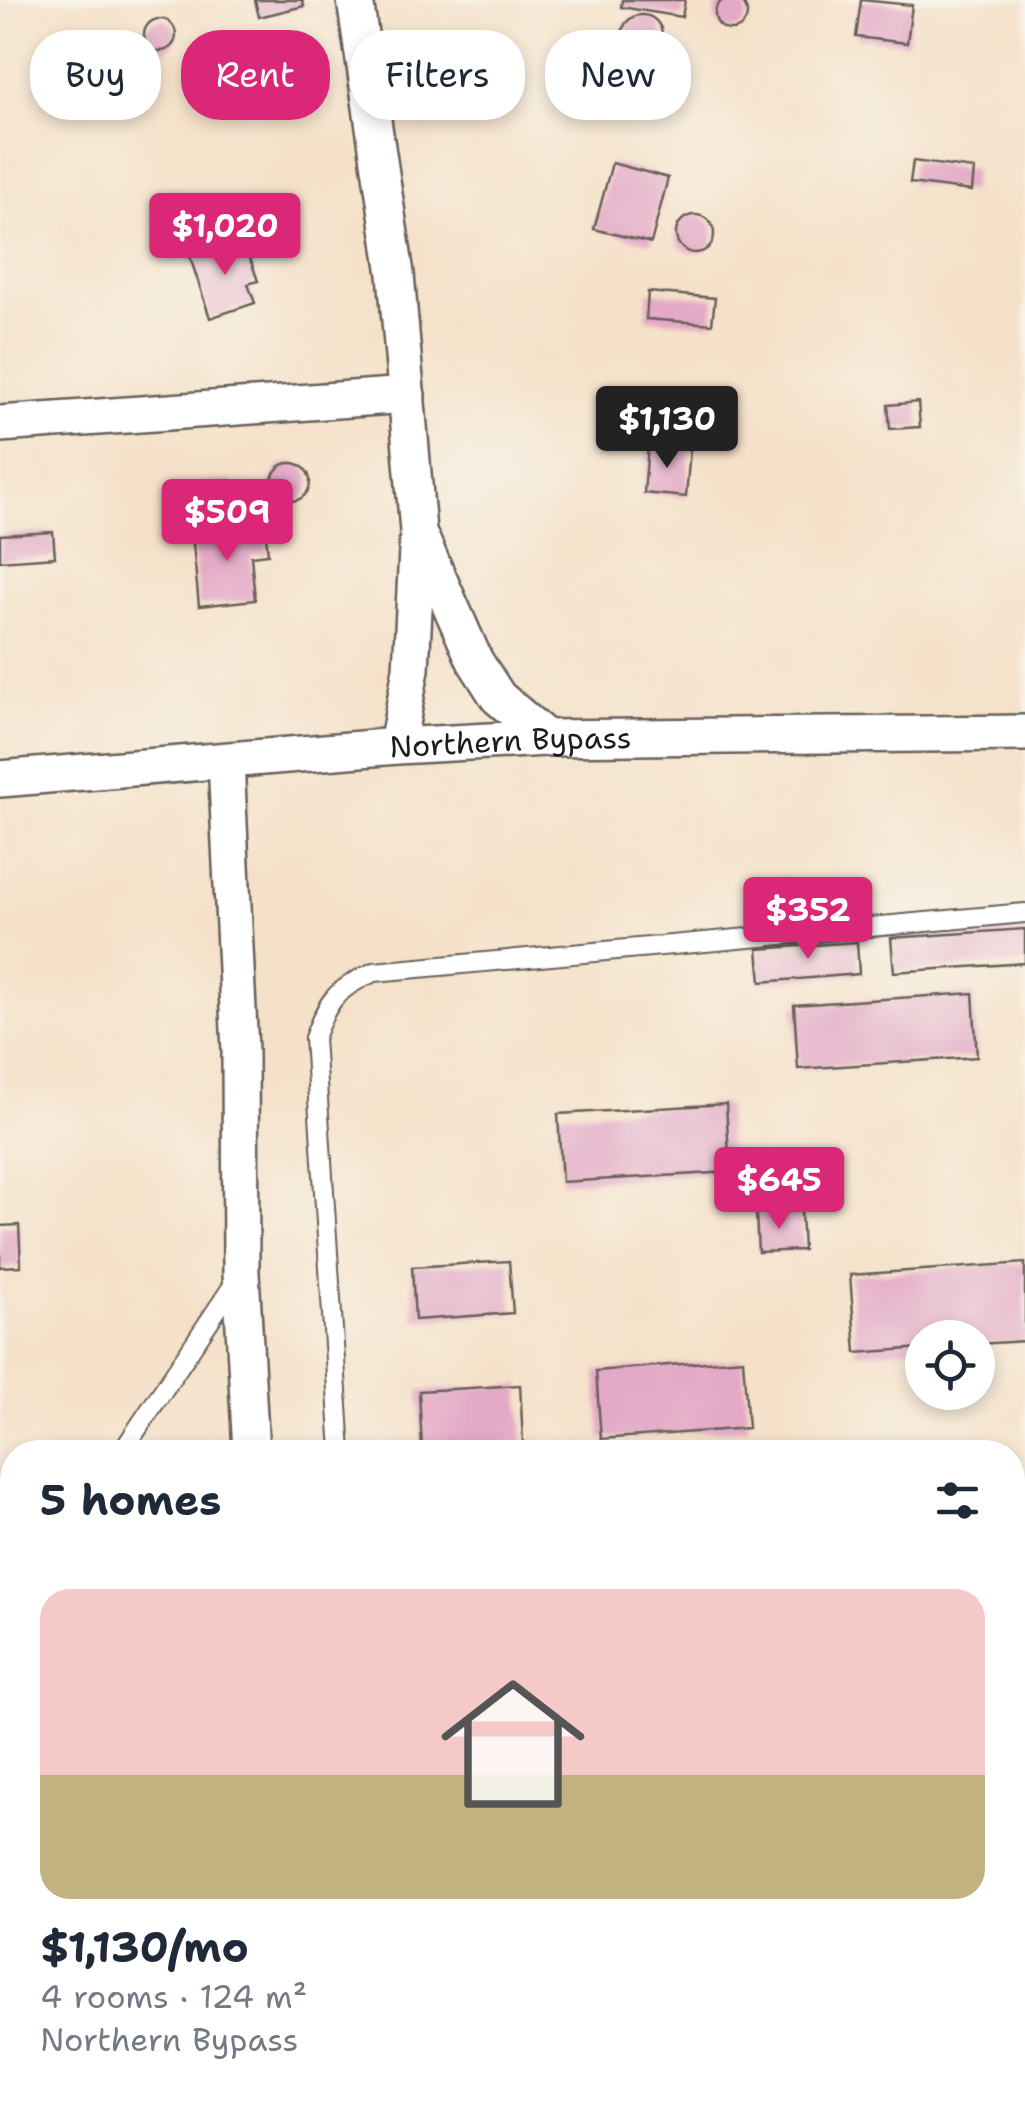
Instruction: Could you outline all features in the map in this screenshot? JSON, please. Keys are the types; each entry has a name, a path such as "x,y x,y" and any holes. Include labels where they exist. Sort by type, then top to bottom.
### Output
{"street":[{"path":"355,0 396,274 418,531 411,670 397,746"},
{"path":"0,424 406,395"},
{"path":"418,531 475,661 498,696 546,738"},
{"name":"Northern Bypass","path":"0,779 397,746 546,738 1025,733"},
{"path":"226,760 240,1052 242,1273 251,1440"}],"lane":[{"path":"339,1440 314,1038 326,1004 349,983 374,972 1025,913"},
{"path":"130,1440 242,1273"}],"building":[{"path":"737,-1 746,8 743,26 731,30 719,26 715,14 719,2"},
{"path":"255,0 302,0 304,6 259,17"},
{"path":"622,0 685,0 682,17 621,7"},
{"path":"861,0 912,5 907,43 856,37"},
{"path":"642,15 650,16 661,30 623,30 634,16"},
{"path":"160,19 172,23 172,47 161,51 161,30 145,30 148,23"},
{"path":"913,161 974,169 972,191 910,183"},
{"path":"612,163 668,178 651,243 594,229"},
{"path":"695,215 709,220 714,234 709,248 695,253 681,248 676,234 681,220"},
{"path":"243,239 258,281 248,284 255,303 210,318 190,257"},
{"path":"648,292 715,298 712,324 646,319"},
{"path":"918,402 920,427 890,429 888,405"},
{"path":"648,446 690,449 686,497 644,493"},
{"path":"291,463 304,469 310,482 304,495 291,501 278,495 272,482 278,469"},
{"path":"231,481 233,515 173,520 170,486"},
{"path":"265,527 268,554 251,556 255,600 199,606 192,534"},
{"path":"53,532 55,557 0,561 0,535"},
{"path":"1025,929 1025,963 894,972 891,938"},
{"path":"857,942 859,974 761,982 758,949"},
{"path":"973,993 977,1057 798,1069 794,1005"},
{"path":"726,1104 730,1172 562,1182 558,1114"},
{"path":"801,1211 803,1250 758,1252 756,1213"},
{"path":"19,1225 21,1266 0,1267 0,1226"},
{"path":"509,1261 513,1313 415,1320 412,1267"},
{"path":"1025,1263 1025,1341 995,1343 995,1320 905,1320 905,1349 856,1353 850,1275"},
{"path":"743,1359 748,1428 601,1439 596,1371"},
{"path":"520,1385 523,1440 422,1440 419,1391"}]}
